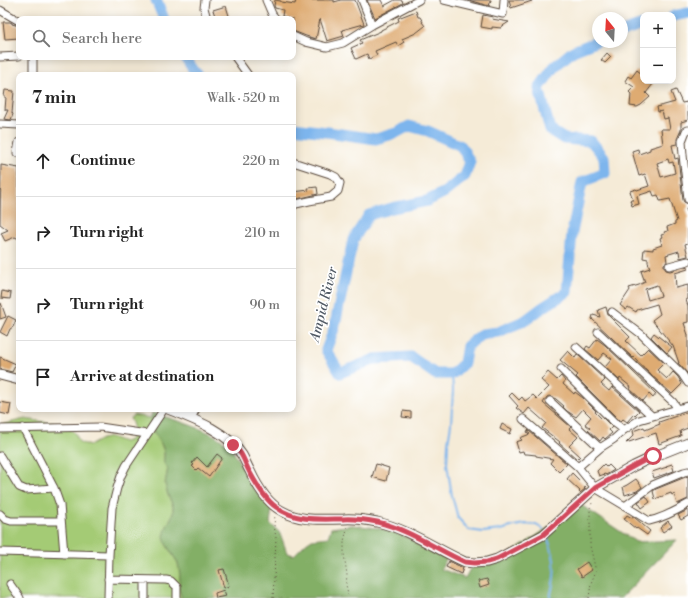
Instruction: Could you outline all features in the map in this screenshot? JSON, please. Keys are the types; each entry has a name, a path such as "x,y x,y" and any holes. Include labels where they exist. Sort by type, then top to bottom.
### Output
{"street":[{"path":"205,0 204,8 206,16"},
{"path":"266,0 274,16"},
{"path":"362,0 372,25"},
{"path":"296,37 306,42 327,47 343,43 372,25 419,0"},
{"path":"444,0 503,14 504,0"},
{"path":"0,10 16,19"},
{"path":"0,57 16,56"},
{"path":"33,60 33,72"},
{"path":"236,60 246,72"},
{"path":"0,124 16,125"},
{"path":"688,130 686,131 682,141 686,163 688,199"},
{"path":"296,163 330,174 336,177 340,183 338,191 331,196 296,204"},
{"path":"669,266 688,261"},
{"path":"612,312 641,334 682,374 688,383"},
{"path":"598,332 673,402 678,409"},
{"path":"576,347 652,416"},
{"path":"561,369 616,424 624,430"},
{"path":"0,375 16,379"},
{"path":"550,401 600,448"},
{"path":"578,467 600,448 638,420 688,406"},
{"path":"108,598 112,508 121,476 162,412"},
{"path":"178,412 211,428 233,445 241,455 266,497 275,507 283,512 305,519 360,519 377,522 401,530 465,562 474,563 487,562 497,559 543,535 595,488 653,456 688,443"},
{"path":"191,418 194,412"},
{"path":"523,419 578,467 595,488 650,521 658,519 688,504"},
{"path":"0,429 100,427 147,434"},
{"path":"23,428 54,488 60,505 64,554"},
{"path":"0,456 19,487 26,490 54,488"},
{"path":"625,506 653,485 688,471"},
{"path":"0,514 5,519 11,521 61,520"},
{"path":"0,552 109,556"},
{"path":"108,579 171,581 177,587 177,598"},
{"path":"145,580 145,598"},
{"path":"10,584 20,598"}],"path":[{"path":"589,598 591,583 596,571 590,546 590,508 592,502"},
{"path":"272,598 276,538 274,525 275,507"},
{"path":"344,519 347,529 344,541 344,554 347,575 346,585 349,598"}],"green space":[{"path":"152,413 182,422 214,435 229,446 238,459 250,483 272,509 270,523 280,533 287,553 294,555 312,539 328,537 331,528 352,525 378,528 397,533 448,556 441,569 465,578 471,567 497,563 581,505 636,542 677,540 621,598 182,598 179,589 180,575 178,563 166,544 164,536 173,514 173,506 165,484 168,468 164,463 164,451 162,446 152,428"},
{"path":"134,415 150,418 154,433 160,441 164,452 164,463 168,468 165,484 173,506 173,514 167,526 166,544 178,563 180,575 179,589 182,598 0,598 0,425 25,419 67,425 75,433 80,443 91,445 102,439 111,437 124,442 130,440 133,434 133,429 130,418"}],"building":[{"path":"275,0 295,4 296,0 334,0 334,2 341,0 355,0 364,24 342,30 344,36 327,41 320,19 316,39 296,32 296,16 282,16 283,10 275,8"},
{"path":"367,0 381,0 384,6 395,0 402,0 403,3 375,18"},
{"path":"468,0 491,0 489,6"},
{"path":"509,0 532,0 532,1 511,8"},
{"path":"226,6 229,16 215,16 213,10"},
{"path":"416,11 418,17 420,17 425,26 416,33 402,39 404,42 398,46 396,42 375,51 377,55 369,59 367,54 356,59 351,48 362,43 360,40 399,21 398,18"},
{"path":"483,15 493,17 492,19 509,22 501,28 492,27 492,29 481,27"},
{"path":"3,22 10,22 16,25 16,38 5,39"},
{"path":"607,53 611,57 605,63 601,60"},
{"path":"637,70 640,72 640,84 653,84 646,93 650,97 637,107 630,106 631,94 629,92 634,87 625,81 628,76 631,78"},
{"path":"5,90 14,91 13,114 11,120 4,119 8,110 5,110"},
{"path":"676,90 682,103 687,102 688,109 688,120 681,122 681,130 677,139 677,144 672,145 675,159 678,158 683,200 688,204 688,208 686,209 688,214 688,243 685,244 688,256 680,258 679,251 666,255 667,262 664,264 664,267 666,270 670,271 688,266 688,269 675,273 676,288 688,285 688,299 686,300 688,306 688,322 684,323 688,335 688,374 678,363 673,346 652,320 660,314 657,304 637,310 636,312 628,307 626,310 620,305 630,290 629,288 645,282 641,271 650,268 648,259 643,258 644,249 653,250 653,248 662,245 660,238 662,237 661,235 668,231 667,227 675,224 677,221 670,199 660,201 658,195 654,196 652,191 637,196 639,204 632,206 630,200 633,200 630,191 649,186 645,174 639,176 632,151 638,149 639,154 650,150 650,148 663,144 661,129 670,129 668,118 664,119 662,111 658,112 657,107 675,102 671,92","holes":["668,159 669,163 673,162 675,173 661,177 657,163","657,285 661,296 648,300 645,289"]},
{"path":"1,165 16,168 16,238 5,241 1,233 8,230 0,224"},
{"path":"317,187 318,194 296,199 296,192 309,190 308,188"},
{"path":"2,291 11,293 10,299 1,298"},
{"path":"0,303 6,317 0,319"},
{"path":"606,307 608,315 630,337 626,341 641,355 648,348 664,363 657,370 667,379 673,372 678,377 682,384 672,394 592,319 593,315 600,317 598,310"},
{"path":"8,316 16,320 7,336 0,332"},
{"path":"654,333 672,347 667,353 651,337"},
{"path":"597,339 656,394 653,398 649,394 643,401 630,389 631,387 620,378 619,380 605,367 612,359 604,353 598,360 585,349 587,346 590,348"},
{"path":"568,351 575,358 577,355 579,356 605,380 601,384 609,391 612,387 639,411 627,422 623,419 621,421 619,420 576,377 578,375 560,360"},
{"path":"0,357 16,364 12,372 0,369"},
{"path":"548,372 557,380 561,376 565,381 563,384 574,394 575,392 583,398 602,419 603,418 612,427 609,430 612,433 605,439 603,437 600,441 588,430 590,428 585,424 591,417 583,409 576,417 567,411 556,399 549,396 547,397 543,403 571,427 569,429 578,437 569,446 580,456 577,459 559,443 560,442 542,428 546,423 529,408 524,414 516,408 518,406 509,396 512,393 519,400 522,397 525,401 533,395 537,399 549,387 541,380"},
{"path":"0,402 11,404 9,415 0,413"},
{"path":"403,411 411,412 411,418 402,417"},
{"path":"688,412 688,428 680,431 681,436 659,444 656,433 626,443 634,435 633,431 644,427 645,430 660,424 659,422"},
{"path":"502,424 512,429 510,434 500,429"},
{"path":"528,430 567,464 559,472 550,463 553,459 524,454 523,451 519,452 516,442 522,440 520,438 530,434 527,432"},
{"path":"217,454 222,458 209,477 198,468 196,470 192,466 194,465 192,463 197,457 207,467"},
{"path":"376,464 389,468 386,481 372,477"},
{"path":"604,464 607,467 609,465 614,470 606,475 599,476 597,471"},
{"path":"672,464 674,471 654,478 652,472"},
{"path":"572,473 586,487 580,493 580,491 567,479"},
{"path":"688,476 688,499 677,504 674,494 672,495 671,493 655,499 653,491"},
{"path":"636,479 642,487 637,491 625,495 623,487"},
{"path":"646,496 650,502 642,508 638,502"},
{"path":"688,510 688,516 681,520 678,515"},
{"path":"627,515 632,518 634,517 650,531 647,535 637,528 636,529 624,519"},
{"path":"668,521 672,526 663,532 660,528"},
{"path":"449,561 463,568 461,574 446,567"},
{"path":"587,562 592,570 582,577 577,569"},
{"path":"224,569 229,586 224,588 219,570"},
{"path":"487,579 489,585 480,588 478,581"},
{"path":"224,590 226,596 216,598 215,593"}],"waterway":[{"name":"Ampid River","path":"156,0 163,16"},
{"name":"Ampid River","path":"676,15 688,13"},
{"name":"Ampid River","path":"628,30 640,26"},
{"name":"Ampid River","path":"296,128 376,139 396,133 409,126 428,131 461,146 470,162 465,176 445,192 427,201 392,208 369,215 353,240 334,329 326,350 340,373 375,359 411,357 435,374 452,374 464,363 467,346 482,334 498,332 526,320 567,292 572,233 582,182 605,173 604,157 591,141 564,139 550,130 539,88 554,67 573,51 592,43"},
{"name":"Ampid River","path":"187,60 195,72"},
{"path":"452,374 453,390 447,464 452,496 458,518 469,530 483,532 501,530 525,524 536,525 543,529"},
{"path":"547,537 554,560 554,574 550,598"}],"route":[{"path":"233,445 241,455 266,497 275,507 283,512 305,519 360,519 377,522 401,530 465,562 474,563 487,562 497,559 543,535 595,488 653,456"}]}
